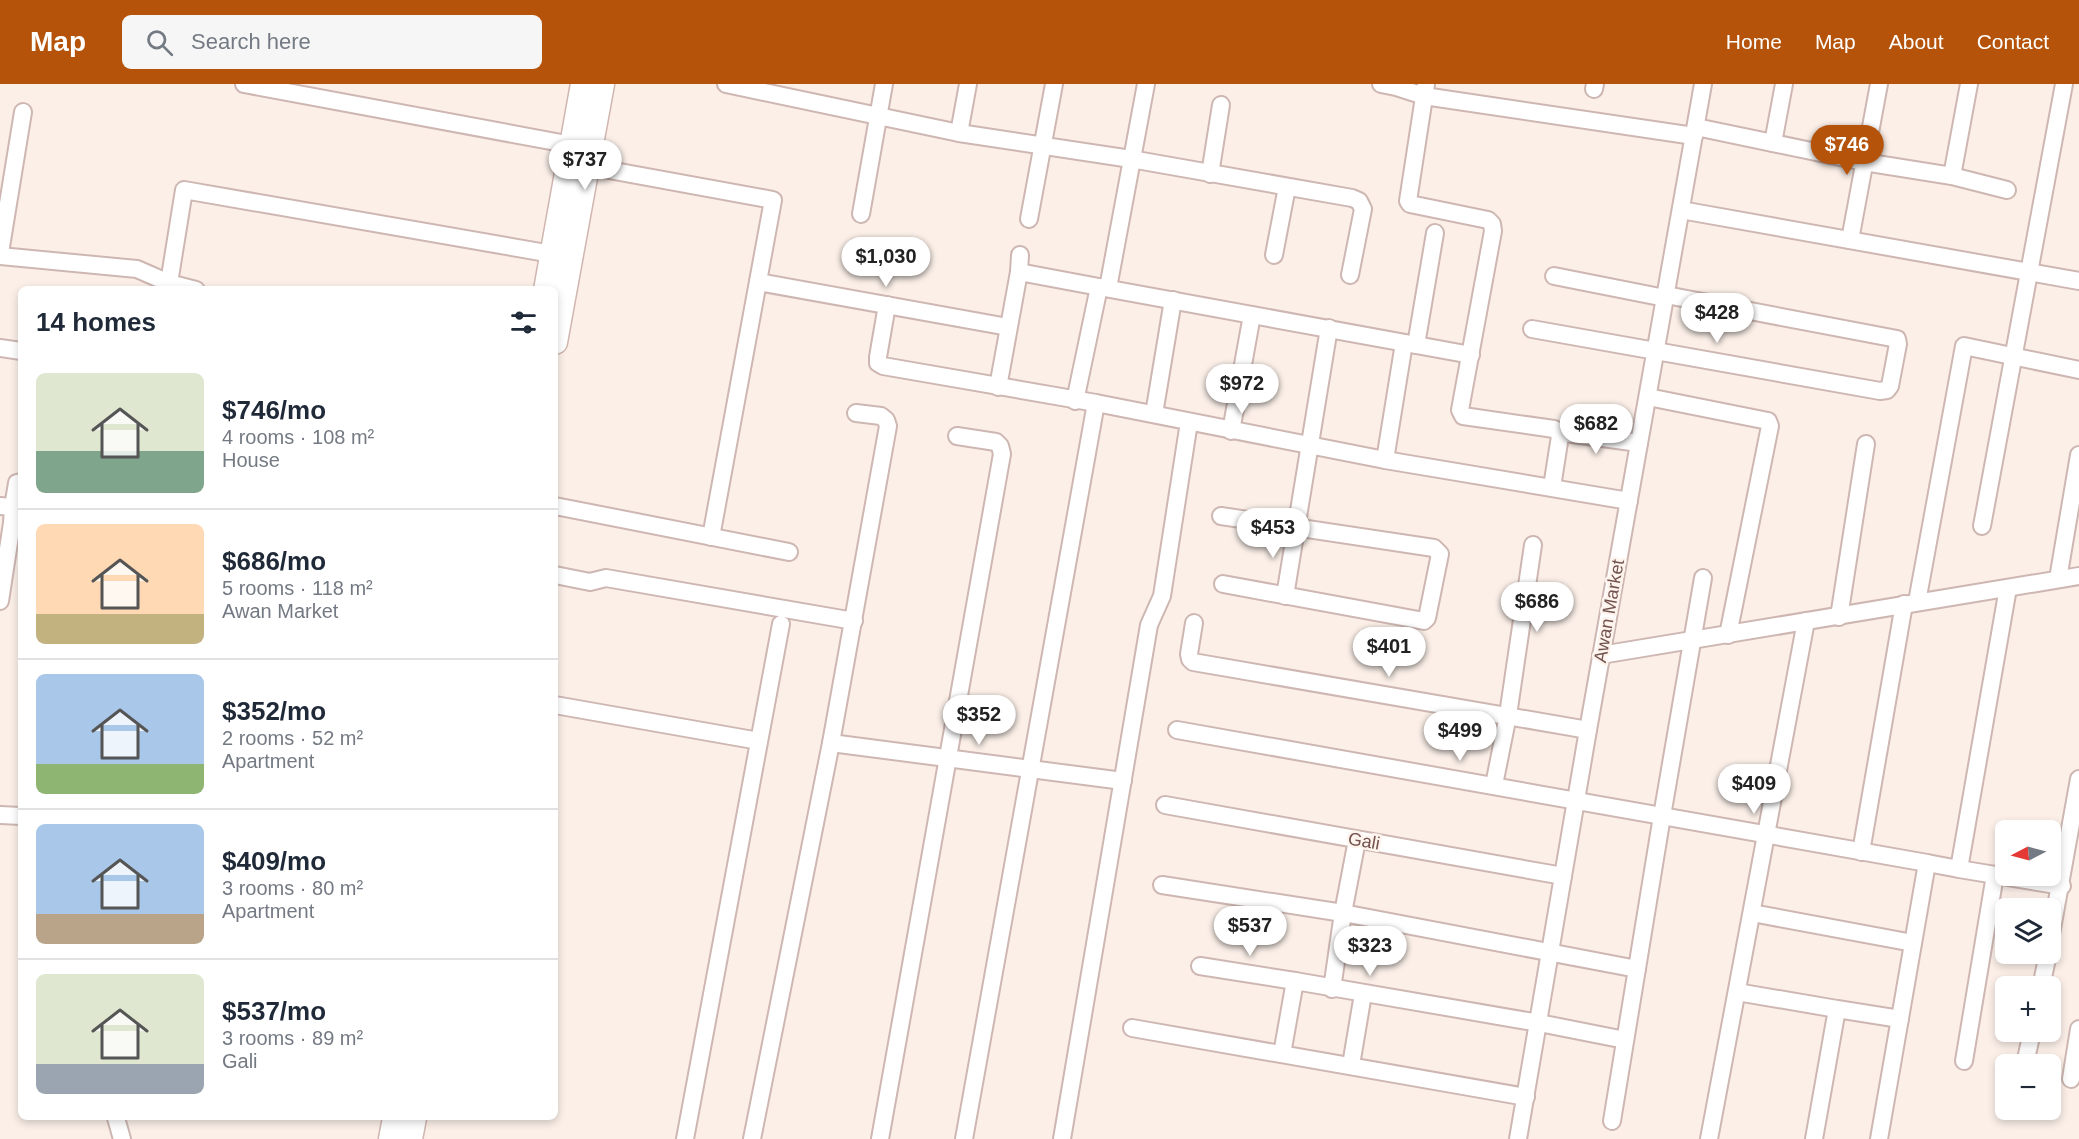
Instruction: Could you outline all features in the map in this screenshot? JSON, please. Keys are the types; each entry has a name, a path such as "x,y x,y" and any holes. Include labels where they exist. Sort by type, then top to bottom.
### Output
{"main road":[{"path":"547,286 583,84"},
{"path":"558,326 602,84"},
{"path":"391,1139 395,1120"},
{"path":"410,1139 414,1120"}],"street":[{"path":"244,84 271,86 572,145"},
{"path":"726,84 801,92 878,117 959,133 1131,159 1352,198 1359,201 1363,208 1350,275"},
{"path":"861,214 884,84"},
{"path":"959,133 968,84"},
{"path":"1029,219 1054,84"},
{"path":"1075,401 1103,287 1146,84"},
{"path":"1381,84 1773,143 1864,162 1952,176 2007,190"},
{"name":"Awan Market","path":"1518,1139 1575,801 1703,84"},
{"path":"1773,143 1784,84"},
{"path":"1850,240 1879,84"},
{"path":"1952,176 1969,84"},
{"path":"1982,526 2064,84"},
{"path":"1425,90 1408,201 1410,204 1488,220 1492,224 1493,231 1460,410 1463,416 1639,443"},
{"path":"1210,174 1221,105"},
{"path":"22,112 7,160 0,254 137,269 181,286"},
{"path":"587,166 773,200 711,537"},
{"path":"1274,255 1287,187"},
{"path":"169,283 184,190 552,254"},
{"path":"1681,210 2079,281"},
{"path":"1385,460 1435,233"},
{"path":"998,387 1019,263 1103,287 1471,355"},
{"path":"1532,329 1880,390 1887,390 1890,386 1898,344 1897,339 1891,337 1554,276"},
{"path":"758,282 1008,327"},
{"path":"1154,414 1173,300"},
{"path":"887,305 878,363 883,366 1154,414 1230,431 1311,444 1385,460 1629,501"},
{"path":"1230,431 1252,315"},
{"path":"1285,596 1329,328"},
{"path":"1861,852 1961,352 1964,346 1969,346 2079,370"},
{"path":"0,348 18,351"},
{"path":"1647,397 1768,421 1770,426 1728,635"},
{"path":"964,1139 1095,403"},
{"path":"752,1139 831,743 888,426 886,420 881,416 856,413"},
{"path":"1062,1139 1149,625 1162,596 1189,422"},
{"path":"1552,487 1560,436 1558,432"},
{"path":"880,1139 1002,454 996,442 957,436"},
{"path":"1839,617 1866,444"},
{"path":"2058,579 2079,455"},
{"path":"0,601 18,483"},
{"path":"558,507 789,552"},
{"path":"1221,516 1434,548 1440,554 1427,618 1424,621 1223,584"},
{"path":"1494,785 1508,716 1533,545"},
{"path":"558,576 590,582 606,578 854,621"},
{"path":"1601,655 2079,576"},
{"path":"1612,1121 1703,578"},
{"path":"1959,869 2008,588"},
{"path":"1709,1139 1806,621"},
{"path":"1194,623 1189,654 1193,662 1588,730"},
{"path":"685,1139 781,624"},
{"path":"558,706 759,741"},
{"path":"1177,730 1995,875 1964,1061"},
{"path":"831,743 1123,781"},
{"path":"2059,898 2079,779"},
{"name":"Gali","path":"1165,805 1563,876"},
{"path":"0,815 18,816"},
{"path":"1332,988 1357,840"},
{"path":"1880,1139 1927,863"},
{"path":"1162,885 1343,913 1637,969"},
{"path":"1752,913 1913,944"},
{"path":"1200,966 1539,1023 1625,1040"},
{"path":"1282,1054 1295,981"},
{"path":"1737,992 1900,1019"},
{"path":"1350,1065 1363,994"},
{"path":"1814,1139 1837,1009"},
{"path":"1132,1028 1526,1097"},
{"path":"2071,1079 2079,1029"},
{"path":"117,1120 122,1139"}]}
